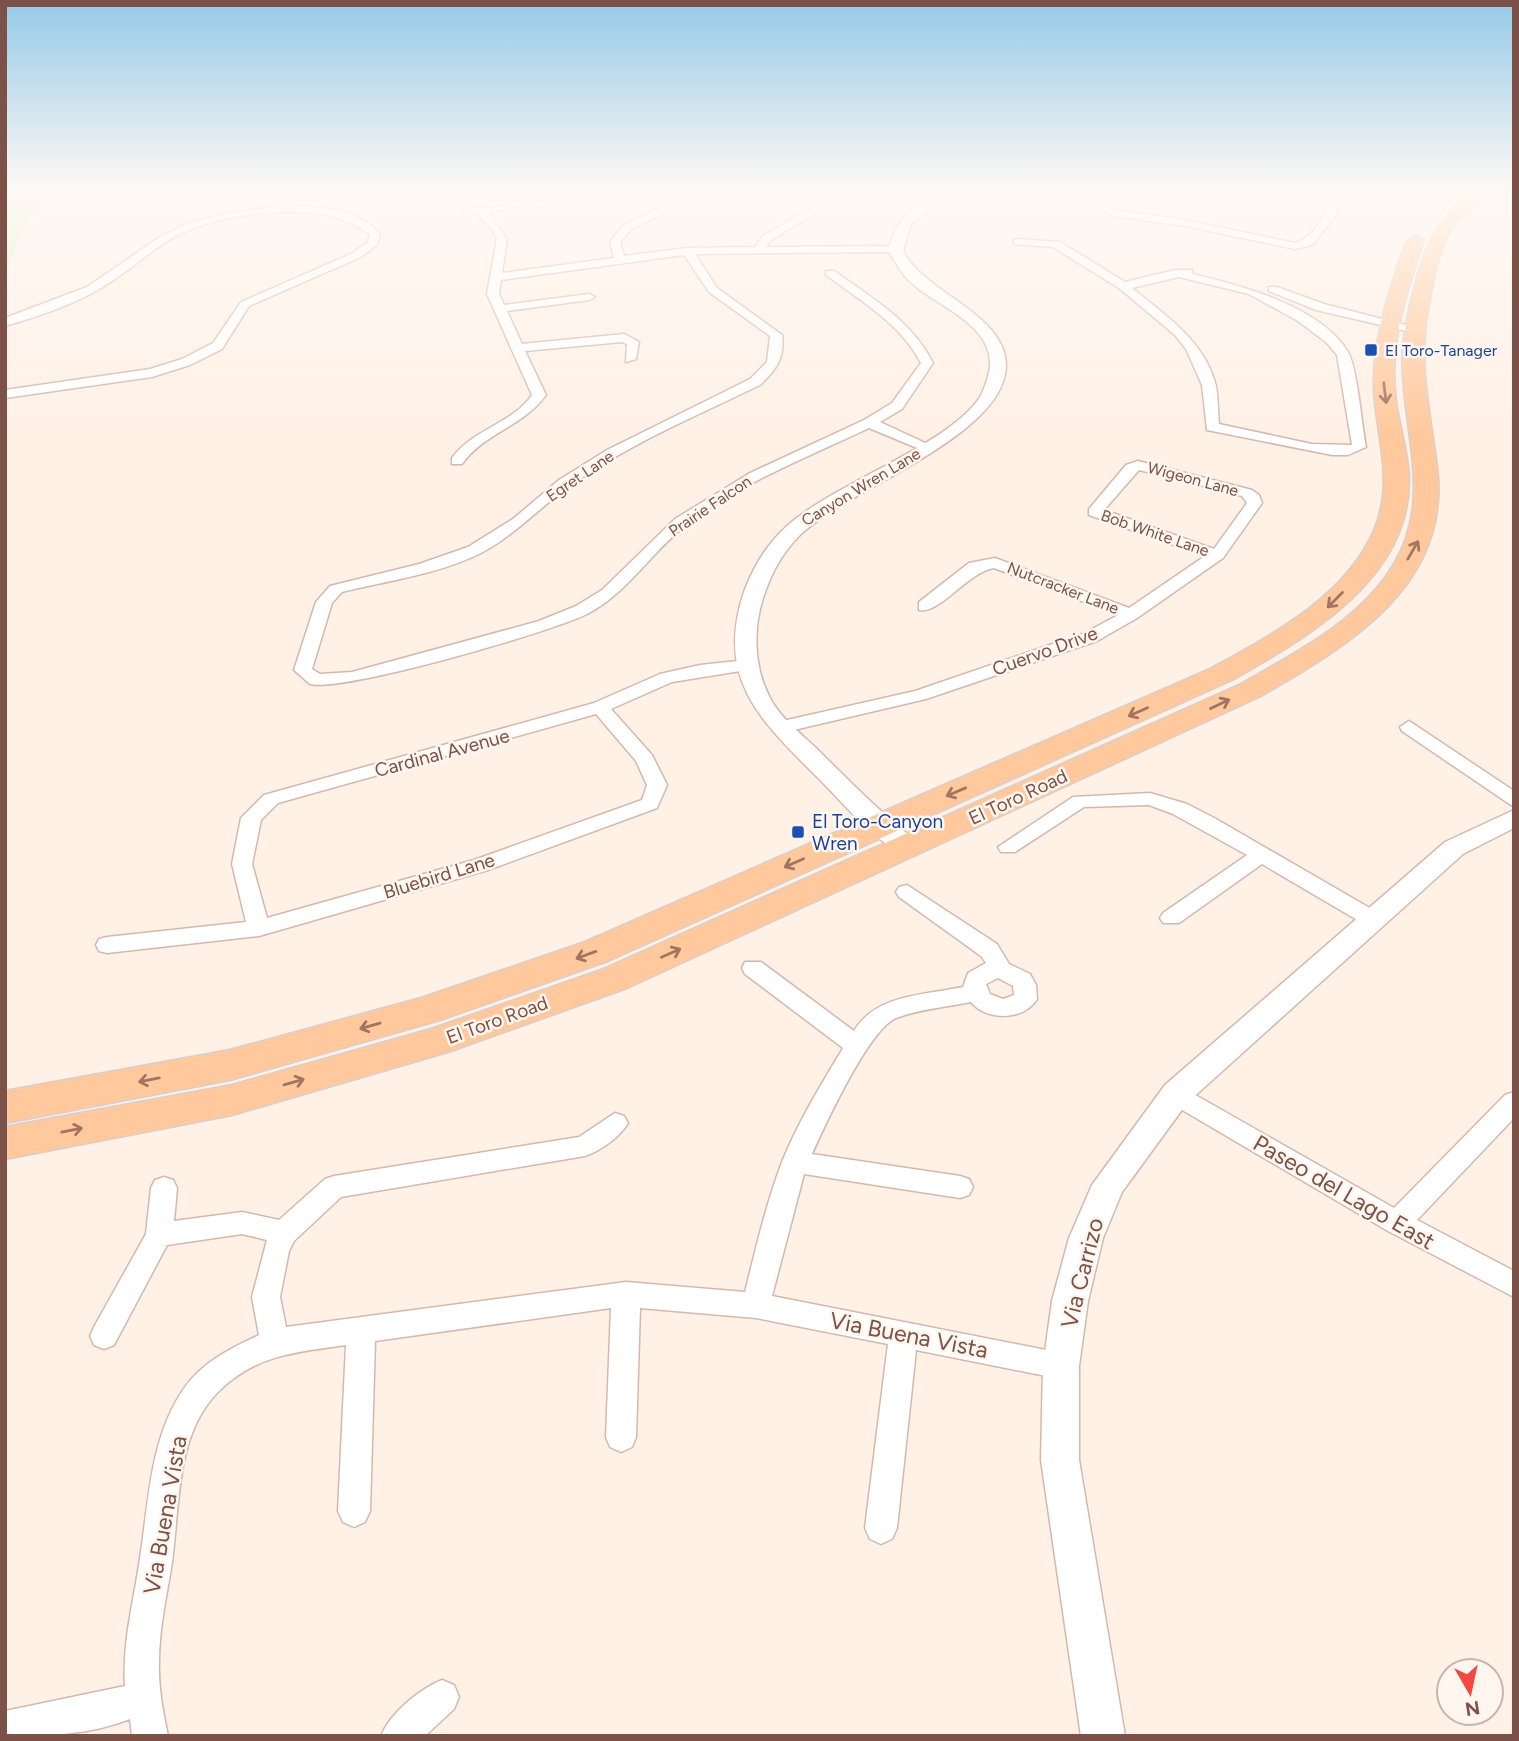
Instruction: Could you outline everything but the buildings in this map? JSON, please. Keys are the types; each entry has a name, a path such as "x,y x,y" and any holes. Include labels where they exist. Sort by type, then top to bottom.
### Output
{"main road":[{"name":"El Toro Road","path":"5,1143 232,1100 439,1041 614,979 1251,690 1314,653 1360,620 1393,584 1419,540 1427,498 1412,357 1396,294 1405,271"},
{"name":"El Toro Road","path":"5,1107 230,1065 427,1010 595,952 1222,674 1284,639 1328,608 1361,574 1387,532 1397,492 1384,379 1425,271"}],"street":[{"path":"5,322 91,289 118,271"},
{"path":"5,394 152,373 186,362 218,346 226,337 235,315 246,304 322,271"},
{"path":"457,461 466,444 534,405 539,396 520,348 493,294 499,271"},
{"path":"498,277 539,271"},
{"name":"Egret Lane","path":"316,680 303,670 324,602 336,589 425,567 474,550 518,522 564,483 612,453 755,382 771,368 779,353 776,335 713,290 700,271"},
{"name":"Canyon Wren Lane","path":"907,271 973,320 988,338 997,359 993,389 980,410 968,421 839,496 796,525 763,563 748,599 745,631 747,665 759,698 782,727 879,825 907,847"},
{"path":"1099,271 1155,309 1192,348 1209,385 1212,427 1318,450 1352,452 1360,444 1342,351 1315,327 1253,292 1175,273"},
{"path":"1123,286 1143,284 1175,273 1195,271"},
{"path":"1218,271 1235,274 1320,307 1403,327"},
{"name":"Prairie Falcon","path":"316,680 353,677 545,625 582,610 608,593 680,522 755,476 869,423 897,406 927,363 920,345 901,325 830,273"},
{"path":"499,309 589,297"},
{"path":"520,348 624,338 633,342 630,359"},
{"path":"869,423 927,447"},
{"name":"Wigeon Lane","path":"1094,512 1131,468 1138,465 1247,493"},
{"name":"Cuervo Drive","path":"782,727 920,695 1091,637 1131,614 1217,555 1254,503 1254,498 1247,493"},
{"name":"Bob White Lane","path":"1094,512 1217,555"},
{"name":"Nutcracker Lane","path":"925,606 975,566 995,563 1131,614"},
{"name":"Cardinal Avenue","path":"259,928 242,864 251,818 271,799 600,707 666,678 699,670 747,665"},
{"name":"Bluebird Lane","path":"107,945 259,928 481,865 650,804 657,785 645,759 600,707"},
{"path":"1409,726 1514,801"},
{"path":"1008,847 1080,801 1150,799 1180,809 1372,919"},
{"name":"Via Carrizo","path":"1103,1736 1060,1460 1061,1366 1070,1301 1086,1238 1108,1185 1176,1094 1454,848 1514,818"},
{"path":"1171,918 1261,855"},
{"path":"907,892 989,950 1001,970"},
{"path":"753,968 857,1046"},
{"path":"991,970 1001,970 1019,977 1025,984 1025,999 1010,1008 989,1006 975,993 976,979 991,970"},
{"path":"756,1306 773,1231 794,1162 817,1114 857,1046 879,1017 891,1010 975,993"},
{"name":"Paseo del Lago East","path":"1176,1094 1397,1223 1514,1285"},
{"path":"1397,1223 1514,1102"},
{"path":"274,1342 266,1297 267,1276 284,1233 334,1187 585,1146 615,1123"},
{"path":"794,1162 960,1187"},
{"path":"104,1336 159,1235 164,1188"},
{"path":"159,1235 242,1223 284,1233"},
{"path":"621,1437 626,1294"},
{"name":"Via Buena Vista","path":"150,1736 143,1696 142,1651 171,1460 181,1422 194,1398 215,1377 241,1357 274,1342 361,1328 626,1294 756,1306 1061,1366"},
{"path":"354,1511 361,1328"},
{"path":"881,1528 904,1334"},
{"path":"25,1730 113,1708 143,1696"},
{"path":"398,1736 442,1697"}],"place":[{"name":"El Toro-Tanager","path":"1371,350"},
{"name":"El Toro-Canyon Wren","path":"798,832"}]}
